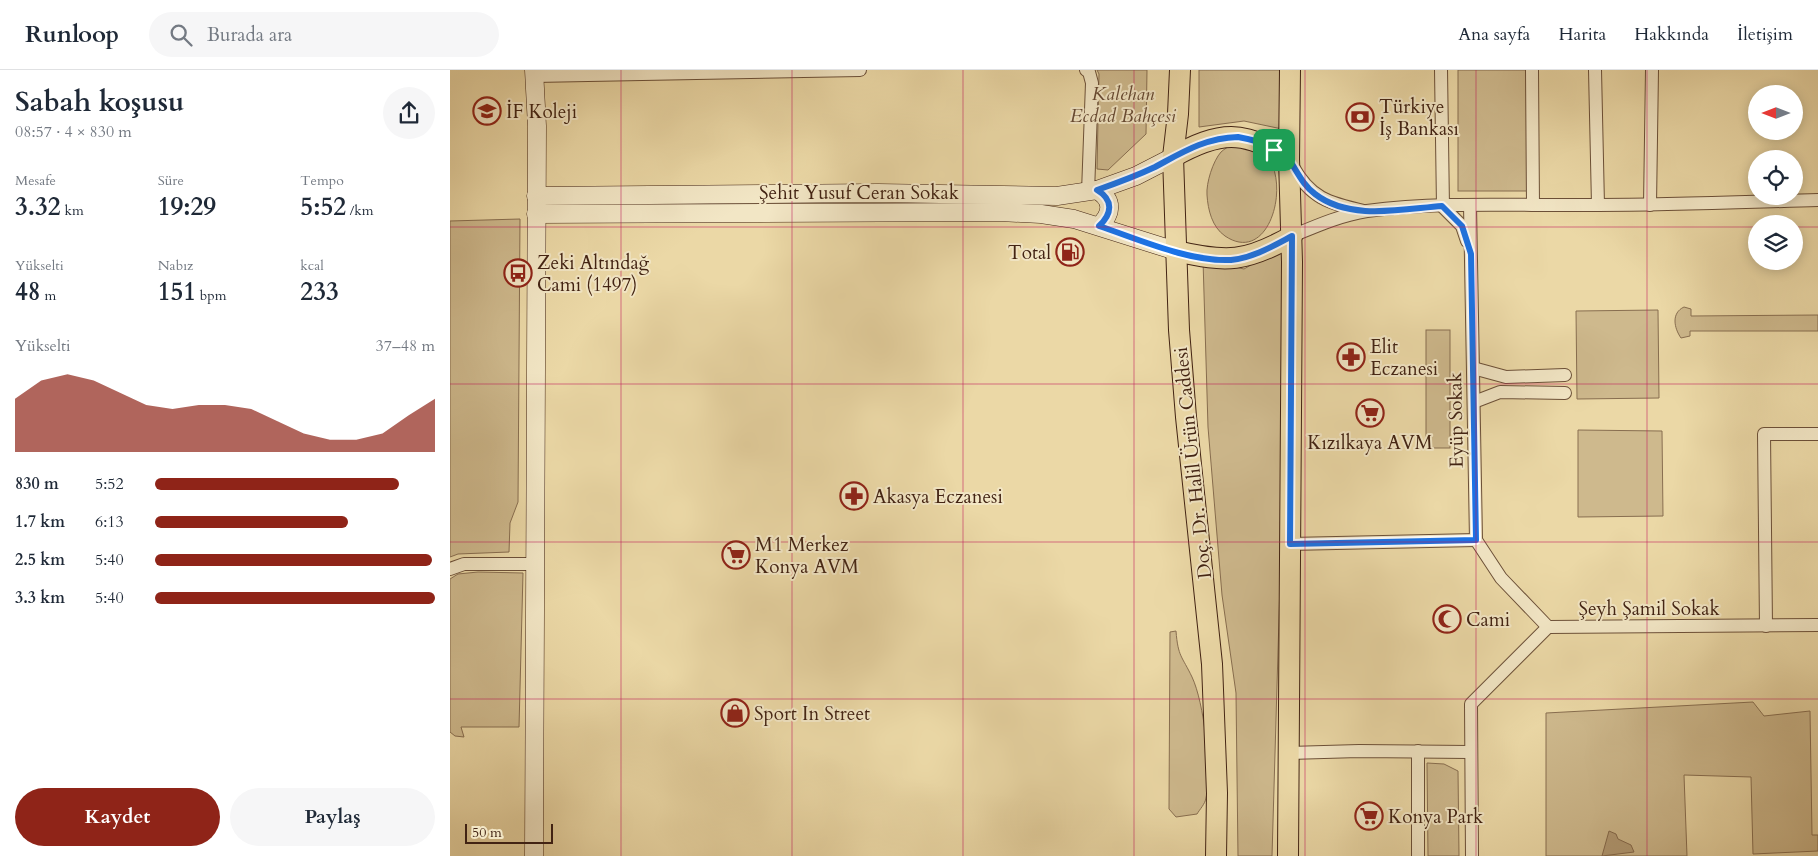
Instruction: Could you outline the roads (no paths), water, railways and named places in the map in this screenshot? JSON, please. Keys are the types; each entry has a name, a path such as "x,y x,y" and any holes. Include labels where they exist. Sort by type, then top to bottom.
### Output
{"main road":[{"name":"Doç. Dr. Halil Ürün Caddesi","path":"1180,70 1178,114 1173,157 1176,251 1182,375 1214,681 1217,793 1216,856"},
{"path":"1288,856 1292,236 1289,159 1290,70"},
{"path":"1173,157 1202,142 1238,137 1258,141 1289,159"},
{"path":"1176,251 1214,259 1231,260 1263,251 1292,236"}],"street":[{"path":"534,856 537,126 534,73 860,70"},
{"path":"1086,70 1089,72 1092,82 1093,191 1109,200 1110,207 1109,215 1099,226"},
{"path":"1441,70 1442,206 1462,226 1471,254"},
{"path":"1532,70 1533,206"},
{"path":"1595,70 1598,206"},
{"path":"1650,205 1652,70"},
{"name":"Şehit Yusuf Ceran Sokak","path":"536,196 878,193 1057,196 1093,191 1136,176 1173,157"},
{"path":"1289,159 1298,175 1315,194 1339,206 1366,212"},
{"path":"1292,236 1325,222 1366,212 1442,206 1598,206 1818,200"},
{"name":"Eyüp Sokak","path":"1470,205 1476,540"},
{"name":"Şehit Yusuf Ceran Sokak","path":"536,214 1000,212 1057,216 1099,226 1176,251"},
{"path":"1473,368 1506,377 1565,375"},
{"path":"1474,402 1500,392 1565,393"},
{"path":"1766,626 1764,434 1818,434"},
{"path":"1290,544 1476,540 1500,578 1548,627 1471,704 1472,856"},
{"path":"450,569 464,564 534,564"},
{"name":"Şeyh Şamil Sokak","path":"1548,627 1818,625"},
{"path":"1418,752 1418,856"},
{"path":"1289,753 1470,752"}],"place":[{"name":"İF Koleji","path":"487,111"},
{"name":"Türkiye İş Bankası","path":"1360,117"},
{"name":"Total","path":"1070,252"},
{"name":"Zeki Altındağ Cami (1497)","path":"518,273"},
{"name":"Elit Eczanesi","path":"1351,357"},
{"name":"Kızılkaya AVM","path":"1370,413"},
{"name":"Akasya Eczanesi","path":"854,496"},
{"name":"M1 Merkez Konya AVM","path":"736,555"},
{"name":"Cami","path":"1447,619"},
{"name":"Sport In Street","path":"735,713"},
{"name":"Konya Park","path":"1369,816"}],"park label":[{"name":"Kalehan Ecdad Bahçesi","path":"1123,104"}]}
